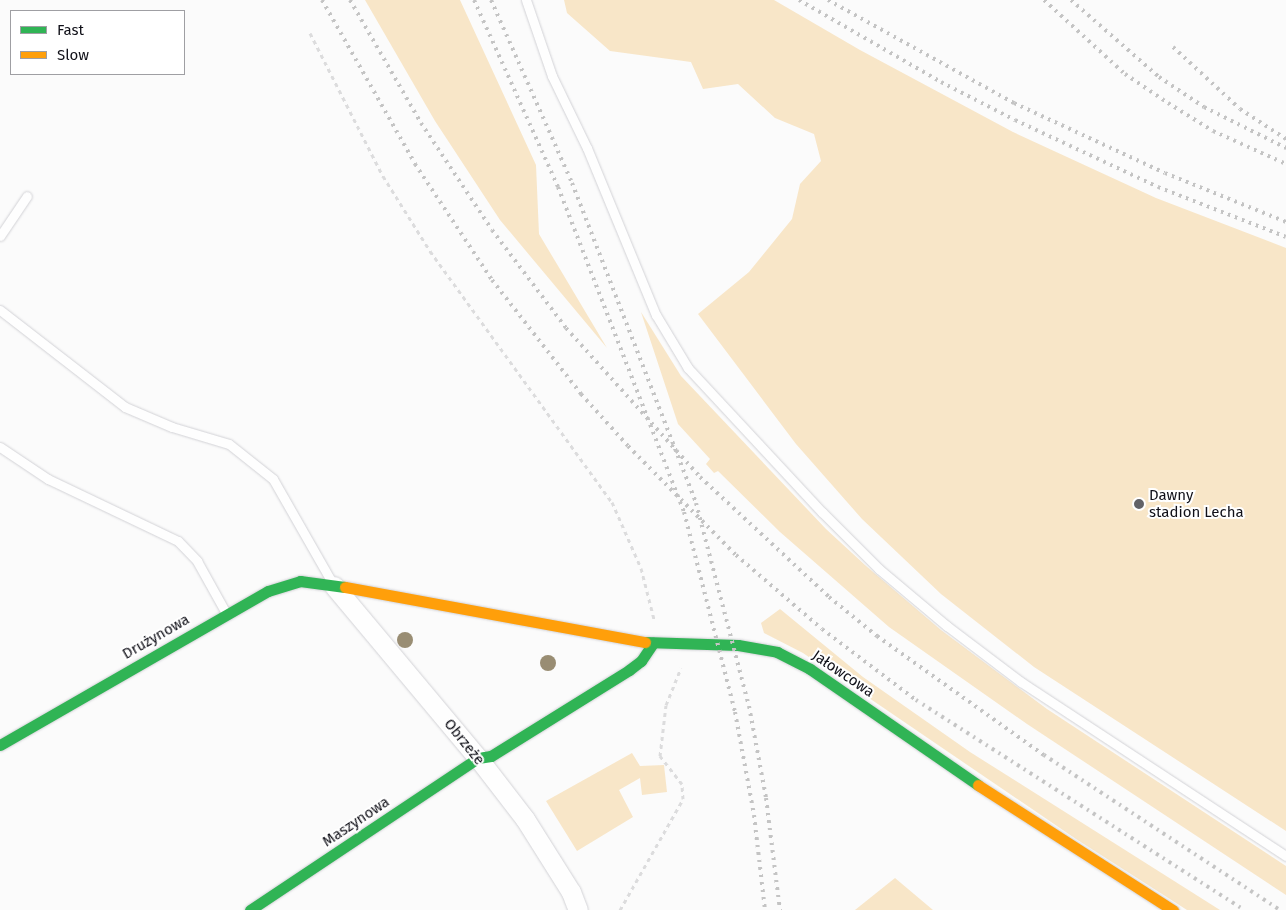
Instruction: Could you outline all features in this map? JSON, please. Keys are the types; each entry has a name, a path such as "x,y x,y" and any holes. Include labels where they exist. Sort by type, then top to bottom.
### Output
{"street":[{"name":"Drużynowa","path":"0,745 268,591 300,581 653,643"},
{"name":"Obrzeże","path":"334,586 478,758 525,819 571,892 578,910"},
{"name":"Jałowcowa","path":"653,643 752,646 792,658 1023,816 1173,910"},
{"path":"478,758 491,756 629,670 641,660 653,643"},
{"name":"Maszynowa","path":"250,910 478,758"}],"lane":[{"path":"526,0 552,76 587,148 656,315 688,368 879,569 947,626 1021,682 1286,856"},
{"path":"0,236 27,196"},
{"path":"0,310 125,408 172,427 229,444 272,478 334,586"},
{"path":"0,447 48,479 178,541 197,561 226,614"}],"path":[{"path":"310,33 382,176 430,251 612,502 644,578 655,615 653,643"},
{"path":"621,910 683,799 682,784 660,756 666,705 688,645"}],"shaded area":[{"path":"365,0 460,0 536,165 539,234 607,348 500,220 435,121"},
{"path":"564,0 774,0 860,50 1013,132 1156,198 1286,248 1286,831 1034,667 941,594 862,519 796,444 698,314 749,272 792,219 800,184 821,161 814,134 775,118 738,84 703,89 691,62 610,51 567,13"},
{"path":"641,312 681,376 826,529 865,565 941,630 1047,709 1286,866 1286,895 1027,724 889,627 780,532 718,471 714,473 706,464 710,459 678,424"},
{"path":"780,609 863,677 970,752 1220,910 1187,910 1076,839 803,653 764,633 761,623"},
{"path":"632,753 640,766 664,765 667,792 642,795 640,778 619,790 633,817 577,851 546,801"},
{"path":"895,878 933,910 855,910"}],"railway":[{"path":"322,0 415,164 492,280 581,394 628,446 736,555 822,629 916,700 1244,910"},
{"path":"350,0 421,123 492,230 566,328 700,477 829,597 877,636 1044,755 1280,910"},
{"path":"474,0 558,187 684,512 735,712 754,815 765,910"},
{"path":"491,0 572,183 696,503 749,706 766,798 780,910"},
{"path":"799,0 941,82 1015,120 1158,187 1286,237"},
{"path":"828,0 1014,103 1165,173 1286,222"},
{"path":"1044,0 1125,74 1213,131 1286,164"},
{"path":"1071,0 1159,77 1204,107 1286,148"},
{"path":"1173,47 1240,109 1286,139"}],"traffic: fast":[{"path":"0,745 268,591 300,581 345,587"},
{"path":"645,642 738,645 777,652 810,669 978,785"},
{"path":"250,910 478,758 491,756 629,670 641,661 653,643"}],"traffic: slow":[{"path":"345,587 645,642"},
{"path":"978,785 1173,910"}],"place":[{"name":"Dawny stadion Lecha","path":"1139,504"}]}
